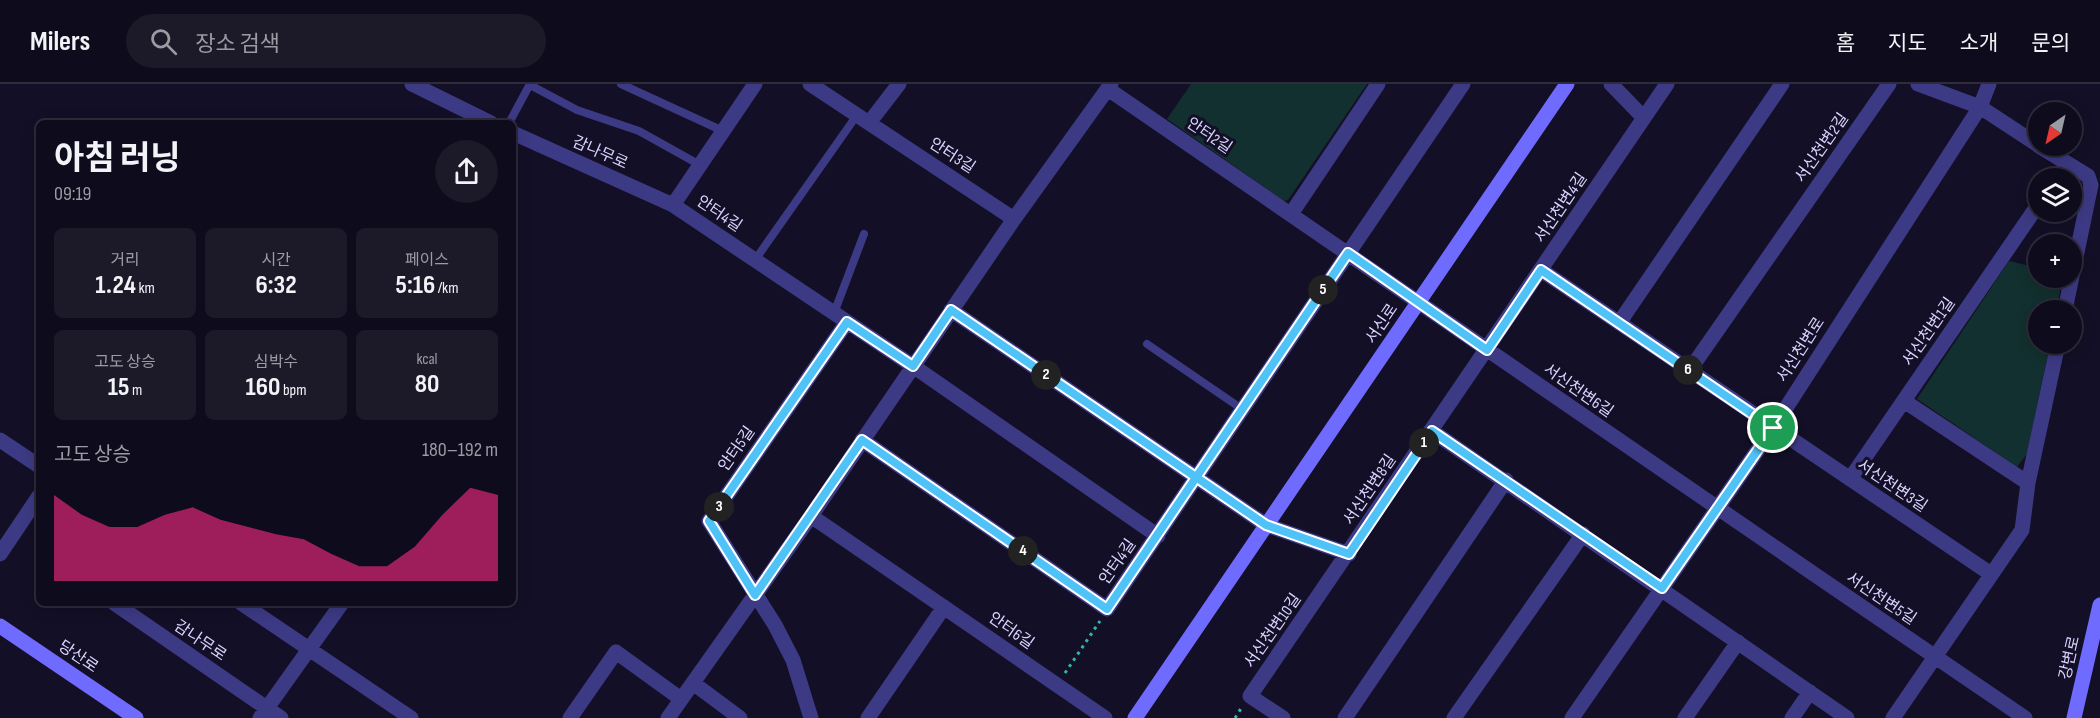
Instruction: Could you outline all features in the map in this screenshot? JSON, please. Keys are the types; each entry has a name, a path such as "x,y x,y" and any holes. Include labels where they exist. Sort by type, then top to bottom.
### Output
{"street":[{"path":"414,84 485,120"},
{"name":"안터4길","path":"755,84 673,205 913,366 1158,536 1107,609 862,440"},
{"name":"안터3길","path":"810,84 1014,219"},
{"path":"863,119 899,84"},
{"path":"1158,536 1463,84"},
{"name":"서신로","path":"1135,718 1567,84"},
{"path":"1611,84 1644,118 1667,84"},
{"path":"1619,323 1782,84"},
{"name":"서신천변2길","path":"1689,370 1889,84"},
{"path":"1918,84 1980,107 2028,138"},
{"name":"서신천변로","path":"1572,718 1773,428 1980,107 1989,84"},
{"name":"안터2길","path":"1014,219 1109,87 1419,302"},
{"path":"1291,214 1375,88"},
{"name":"서신천변4길","path":"1644,118 1541,270 1773,428"},
{"name":"감나무로","path":"516,134 673,205"},
{"path":"2055,156 2094,176 2067,300"},
{"path":"2064,168 2067,164"},
{"path":"668,718 811,516 1014,219"},
{"name":"서신천변1길","path":"1850,479 2028,220"},
{"name":"서신천변8길","path":"1349,554 1541,270"},
{"name":"서신천변6길","path":"1419,302 1716,509"},
{"path":"951,310 1266,525 1349,554"},
{"name":"안터5길","path":"811,718 793,660 775,625 709,521 847,322"},
{"path":"1893,718 2022,530 2028,483 2056,354"},
{"path":"1904,401 2028,483"},
{"name":"서신천변3길","path":"1773,428 1991,574"},
{"path":"1432,431 1847,718"},
{"path":"0,440 36,464"},
{"path":"1346,718 1506,480"},
{"path":"0,554 36,500"},
{"name":"서신천변5길","path":"1716,509 2025,718"},
{"name":"안터6길","path":"811,516 1105,718"},
{"path":"1454,718 1583,534"},
{"name":"서신천변10길","path":"1283,718 1250,696 1349,554"},
{"name":"강변로","path":"2074,718 2100,605"},
{"name":"감나무로","path":"118,606 263,713 281,718"},
{"path":"246,606 411,718"},
{"path":"263,713 340,606"},
{"path":"868,718 944,607"},
{"name":"당산로","path":"0,626 136,718"},
{"path":"1685,718 1738,642"},
{"path":"570,718 616,652 681,699"},
{"path":"693,683 740,718"},
{"path":"1792,718 1810,692"}],"lane":[{"name":"감나무로","path":"511,120 530,84 577,110 639,131 700,165"},
{"path":"621,84 723,131"},
{"path":"755,260 835,146 863,119"},
{"path":"834,313 864,234"},
{"path":"1147,344 1242,409"}],"path":[{"path":"1057,685 1107,609"}],"green space":[{"path":"1191,84 1367,84 1288,200 1284,201 1167,119"},
{"path":"2009,261 2028,266 2028,288 2061,288 2058,300 2028,300 2028,354 2048,354 2027,454 2017,467 1917,399"}],"route":[{"path":"1773,428 1541,270 1487,350 1348,253 1198,478 1107,609 862,440 755,595 709,521 847,322 913,366 951,310 1198,478 1266,525 1349,554 1432,431 1662,588 1773,428"}]}
